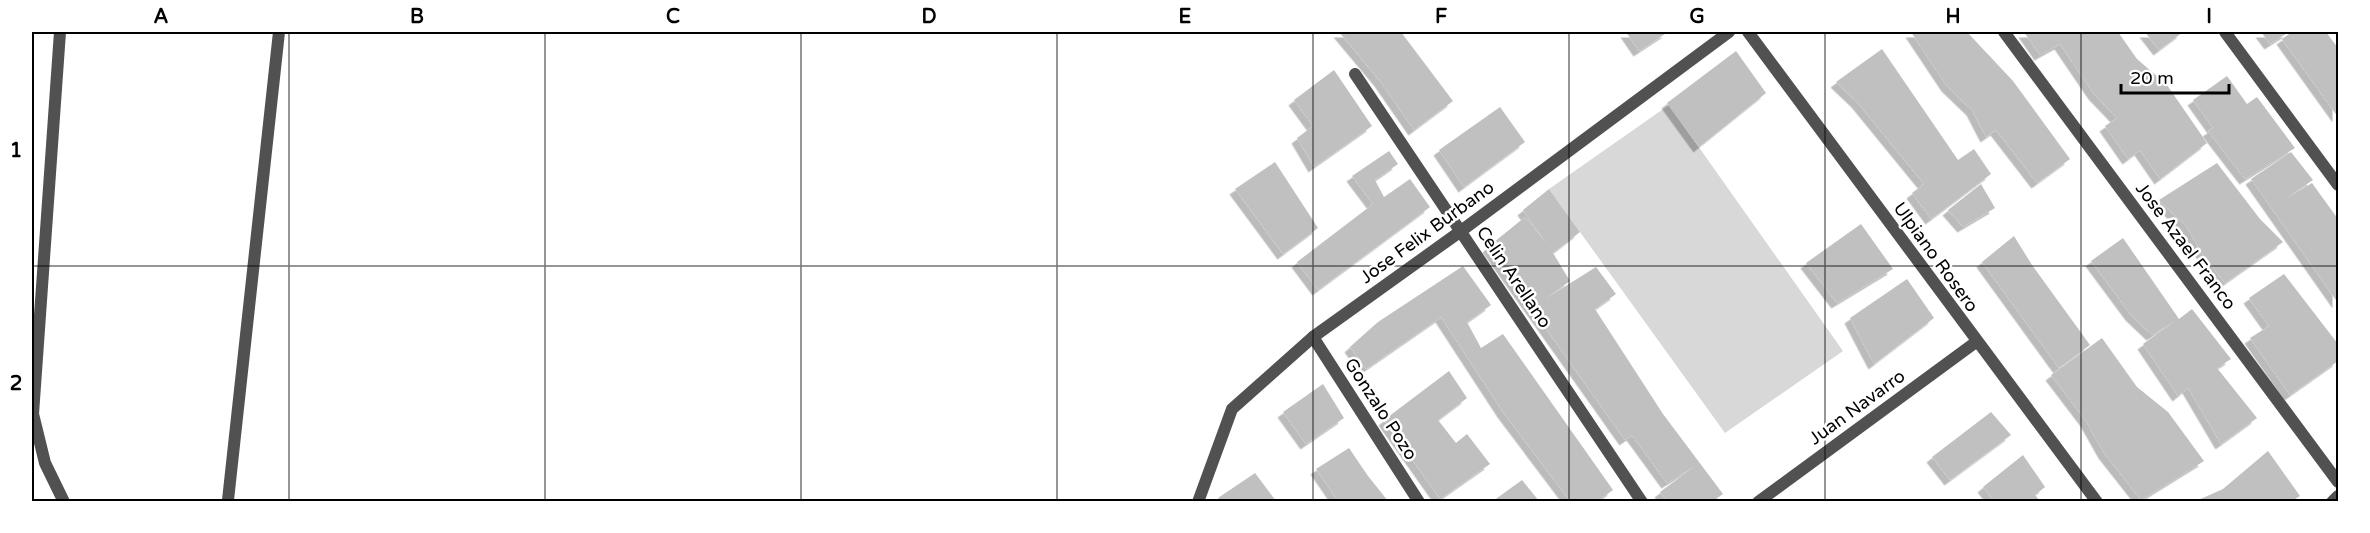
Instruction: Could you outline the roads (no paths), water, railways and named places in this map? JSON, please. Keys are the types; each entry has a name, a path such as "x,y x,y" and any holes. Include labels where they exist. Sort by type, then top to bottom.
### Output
{"street":[{"path":"60,32 33,414 45,463 64,501"},
{"path":"228,500 279,32"},
{"name":"Jose Felix Burbano","path":"1198,501 1232,409 1312,337 1461,231 1728,32"},
{"name":"Ulpiano Rosero","path":"1748,32 1976,342 2097,501"},
{"name":"Jose Azael Franco","path":"2004,32 2338,482"},
{"path":"2225,32 2338,185"},
{"name":"Celin Arellano","path":"1355,74 1642,501"},
{"name":"Gonzalo Pozo","path":"1312,337 1419,501"},
{"name":"Juan Navarro","path":"1758,501 1976,342"},
{"path":"2332,501 2338,496"}]}
